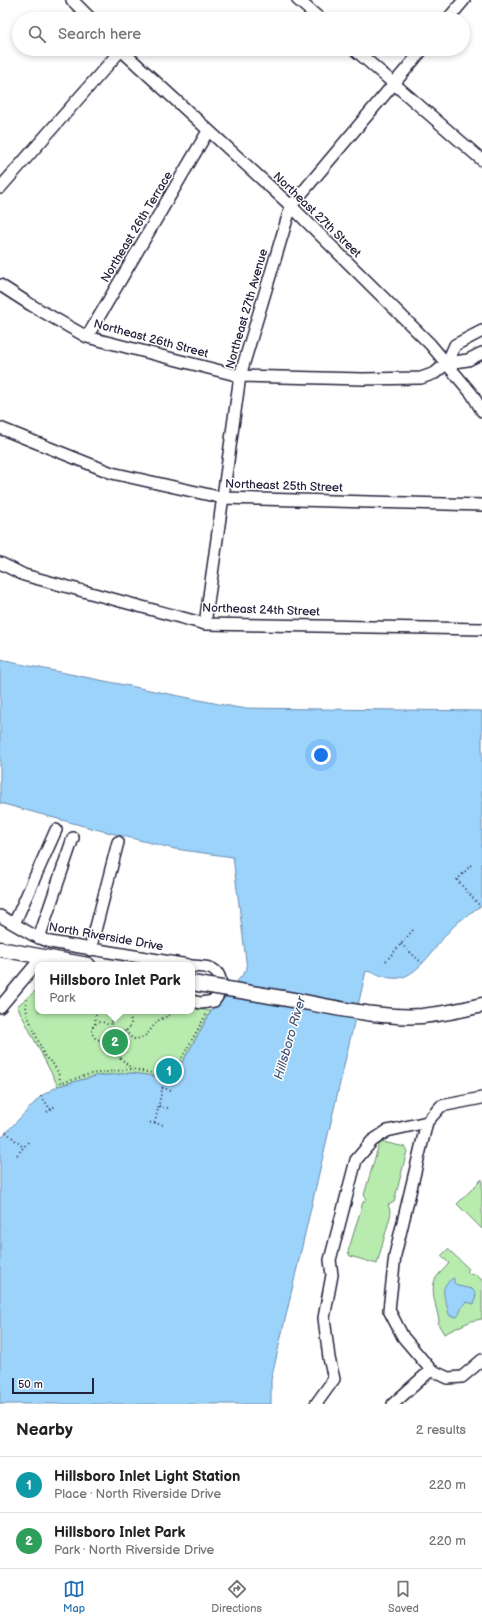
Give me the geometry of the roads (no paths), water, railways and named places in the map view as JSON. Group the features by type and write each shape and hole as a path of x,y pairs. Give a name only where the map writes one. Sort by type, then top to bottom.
{"main road":[{"path":"0,949 71,962"},
{"path":"195,984 382,1014 421,1016 458,1011 482,1005"}],"street":[{"path":"72,0 84,12"},
{"path":"298,0 312,12"},
{"path":"454,12 464,0"},
{"path":"0,188 116,56"},
{"name":"Northeast 27th Street","path":"127,56 291,206 430,344 472,394 482,411"},
{"path":"362,56 482,160"},
{"name":"Northeast 27th Avenue","path":"205,624 240,376 291,206 417,56"},
{"name":"Northeast 26th Terrace","path":"87,337 208,131"},
{"name":"Northeast 26th Street","path":"0,285 31,305 87,337 240,376 363,379 421,378 435,373 447,363"},
{"path":"447,363 455,345 482,331"},
{"path":"447,363 468,360 482,353"},
{"name":"Northeast 25th Street","path":"0,428 112,472 223,498 482,505"},
{"name":"Northeast 24th Street","path":"0,563 24,575 205,624 482,629"},
{"path":"14,924 56,830"},
{"path":"39,938 74,838"},
{"path":"90,950 118,842"},
{"name":"North Riverside Drive","path":"0,916 39,938 50,942 90,950 170,962"},
{"path":"38,962 42,957 50,962"},
{"path":"0,1007 35,965"},
{"path":"195,966 211,969 218,974 220,992 214,1001 201,1003 195,1002"},
{"path":"482,1098 441,1106 427,1122 395,1255 389,1310 403,1337 431,1370 448,1378 462,1377 482,1360"},
{"path":"316,1404 334,1379 329,1358 324,1318 332,1275 330,1260 356,1160 372,1141 387,1131 427,1122"},
{"path":"393,1404 431,1370"}],"water":[{"name":"Hillsboro River","path":"0,660 239,708 482,711 482,905 455,925 421,965 407,976 391,978 366,971 271,1380 271,1404 0,1404 0,1139 41,1096 58,1086 96,1076 133,1073 173,1079 214,1006 223,999 247,969 233,857 175,849 0,803"},
{"path":"454,1278 454,1283 458,1286 472,1289 476,1294 474,1304 466,1302 457,1317 450,1316 444,1294 446,1284"}],"place":[{"name":"Hillsboro Inlet Park","path":"115,1042"},
{"name":"Hillsboro Inlet Light Station","path":"169,1071"}]}
